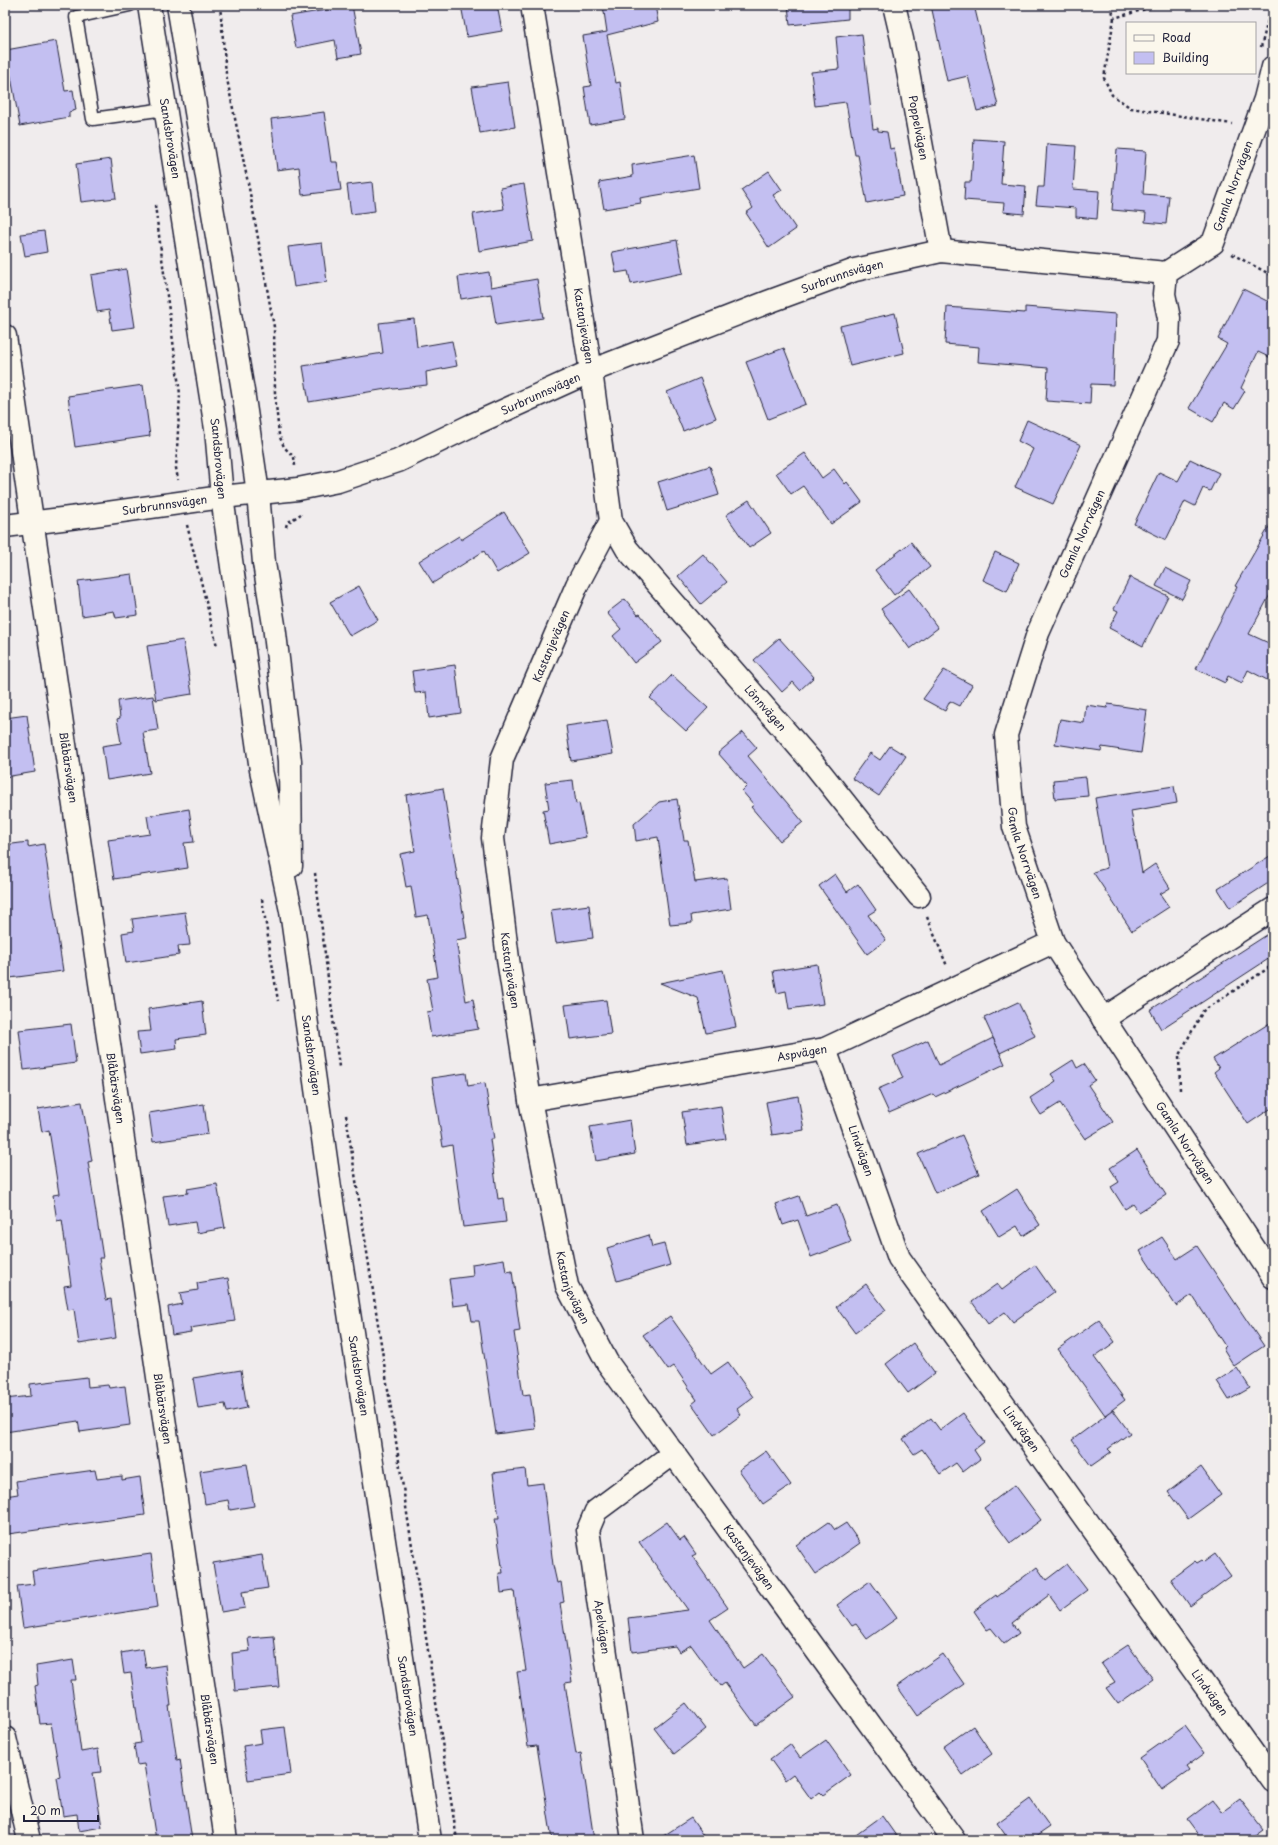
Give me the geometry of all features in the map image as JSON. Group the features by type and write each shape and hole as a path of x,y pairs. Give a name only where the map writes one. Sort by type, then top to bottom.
{"street":[{"name":"Sandsbrovägen","path":"148,5 216,429 222,497 261,770 292,911 334,1210 430,1840"},
{"name":"Sandsbrovägen","path":"178,5 243,391 258,493 264,563 274,625 290,761 292,911"},
{"name":"Kastanjevägen","path":"532,5 591,371 611,522 577,585 502,759 493,838 508,959 530,1100 567,1286 607,1362 954,1840"},
{"name":"Poppelvägen","path":"894,5 902,39 942,251"},
{"name":"Gamla Norrvägen","path":"1266,60 1269,100 1213,243 1166,273 1164,294 1169,318 1168,341 1038,633 1006,735 1014,827 1053,942 1271,1269"},
{"name":"Surbrunnsvägen","path":"5,526 181,502 298,489 338,481 398,461 472,425 591,371 854,270 942,251 1166,273"},
{"name":"Blåbärsvägen","path":"5,336 226,1840"},
{"name":"Lönnvägen","path":"611,522 627,549 813,763 919,896"},
{"path":"1103,1019 1273,910"},
{"name":"Aspvägen","path":"530,1100 825,1049 1053,942"},
{"name":"Lindvägen","path":"825,1049 899,1258 1273,1780"},
{"name":"Apelvägen","path":"633,1840 588,1530 596,1511 674,1453"},
{"path":"5,1738 29,1840"}],"lane":[{"path":"130,5 76,17 93,119 165,108"}],"path":[{"path":"220,5 226,74 250,188 274,327 275,394 279,435 284,447 294,457 302,513 287,523 285,529"},
{"path":"1111,5 1114,18 1104,78 1112,95 1131,108 1240,125"},
{"path":"1114,18 1160,5"},
{"path":"1266,60 1272,5"},
{"path":"153,197 180,394 176,468 181,502 218,648"},
{"path":"1213,243 1273,276"},
{"path":"314,870 339,1068"},
{"path":"261,892 279,1008"},
{"path":"919,896 955,987"},
{"path":"1180,1092 1179,1055 1203,1011 1273,965"},
{"path":"345,1107 457,1840"}],"building":[{"path":"331,5 352,5 361,54 338,58 335,40 296,48 290,16 332,9"},
{"path":"461,5 497,5 502,31 467,37"},
{"path":"603,5 655,5 658,22 607,35 616,83 620,82 625,119 590,125 584,87 591,86 583,36 607,32"},
{"path":"788,5 848,5 848,19 790,25"},
{"path":"931,5 974,5 998,106 977,111 968,76 947,81"},
{"path":"862,34 873,129 878,128 878,131 887,132 890,149 894,148 903,196 867,203 858,155 855,155 846,102 815,106 811,72 839,69 836,37"},
{"path":"56,41 65,91 73,90 76,110 69,112 69,117 20,126 6,50"},
{"path":"508,82 515,127 480,133 472,87"},
{"path":"324,112 331,162 337,162 341,190 302,195 299,167 277,170 271,119"},
{"path":"974,139 1004,141 1001,184 1026,186 1024,214 1003,212 1004,203 964,200 965,182 971,182"},
{"path":"1047,144 1076,146 1073,189 1099,191 1097,219 1076,217 1076,208 1036,205 1038,187 1044,187"},
{"path":"1117,149 1146,151 1143,194 1169,196 1166,224 1145,222 1146,213 1112,210"},
{"path":"694,155 699,188 640,198 641,203 604,209 599,182 633,176 632,165"},
{"path":"111,159 116,198 81,202 76,164"},
{"path":"769,171 782,190 773,195 796,229 769,248 746,213 753,208 741,190"},
{"path":"372,182 375,211 351,214 347,185"},
{"path":"524,184 533,241 479,251 473,214 504,209 500,188"},
{"path":"44,231 47,252 25,256 21,234"},
{"path":"677,240 683,273 631,284 628,271 616,273 612,252"},
{"path":"322,243 327,282 294,287 288,247"},
{"path":"126,269 135,327 112,330 109,310 97,312 91,275"},
{"path":"489,272 491,287 537,279 543,318 496,325 491,294 461,299 458,277"},
{"path":"1243,289 1273,304 1273,359 1258,352 1241,388 1245,391 1234,409 1224,403 1213,422 1189,408 1227,344 1218,339"},
{"path":"947,307 1025,313 1025,307 1116,314 1113,385 1091,384 1090,404 1046,401 1048,368 978,362 979,347 945,344"},
{"path":"895,313 904,353 850,366 840,326"},
{"path":"414,319 417,347 452,341 457,366 426,372 427,385 392,388 309,402 303,366 383,353 379,323"},
{"path":"784,348 806,404 768,419 746,362"},
{"path":"700,378 716,418 683,431 667,392"},
{"path":"143,385 150,436 75,447 68,396"},
{"path":"1027,420 1081,445 1053,504 1015,487 1033,449 1018,441"},
{"path":"805,453 822,478 834,469 845,484 847,482 862,502 831,524 803,486 791,494 776,473"},
{"path":"1190,459 1219,473 1210,491 1203,488 1195,506 1185,501 1166,540 1134,524 1159,472 1178,481"},
{"path":"710,466 719,495 667,511 658,482"},
{"path":"749,500 771,533 749,548 726,515"},
{"path":"504,512 530,553 497,573 484,551 433,583 419,561 459,536 461,540"},
{"path":"1273,520 1273,589 1249,634 1273,645 1273,683 1248,670 1242,683 1228,676 1225,683 1196,669 1237,587 1235,586"},
{"path":"911,542 930,567 894,595 875,570"},
{"path":"995,552 1019,563 1007,591 983,580"},
{"path":"703,554 727,582 701,604 678,576"},
{"path":"1165,568 1191,581 1182,599 1156,586"},
{"path":"132,574 138,615 116,618 114,611 82,616 78,581"},
{"path":"1130,577 1168,596 1143,646 1109,628 1118,611 1114,609"},
{"path":"359,586 378,620 350,636 330,602"},
{"path":"909,589 938,628 910,649 881,609"},
{"path":"625,599 638,615 640,614 662,642 634,663 613,636 621,629 607,613"},
{"path":"779,638 814,677 800,690 793,682 782,692 754,660"},
{"path":"183,640 192,694 156,700 147,646"},
{"path":"455,665 461,713 429,718 426,692 415,693 412,671"},
{"path":"944,670 972,685 960,706 950,701 945,711 923,699"},
{"path":"672,675 708,708 686,731 650,698"},
{"path":"153,696 158,730 143,732 150,773 107,780 102,746 121,743 117,719 120,718 118,701"},
{"path":"1108,704 1147,710 1141,753 1102,747 1101,751 1055,744 1060,719 1084,723 1086,705 1107,708"},
{"path":"27,715 35,772 5,777 5,718"},
{"path":"607,720 613,754 571,761 566,726"},
{"path":"743,732 757,748 748,756 803,822 780,841 751,807 754,805 742,791 747,786 718,753"},
{"path":"890,746 906,756 879,796 852,778 870,753 880,760"},
{"path":"1086,777 1088,796 1055,799 1053,780"},
{"path":"573,780 576,804 579,803 586,837 549,844 543,810 549,809 545,783"},
{"path":"1174,786 1177,803 1131,811 1142,873 1155,864 1170,888 1160,894 1169,907 1132,931 1093,872 1107,868 1095,798"},
{"path":"443,788 467,938 456,940 466,1001 473,999 478,1029 431,1037 427,1012 433,1011 427,979 438,977 428,915 416,917 411,886 406,887 400,854 415,851 406,795"},
{"path":"677,799 684,840 688,840 695,882 727,878 731,909 691,915 692,923 670,925 658,837 636,841 634,824 659,802"},
{"path":"189,809 194,842 184,843 188,868 114,879 108,840 150,834 147,816"},
{"path":"28,842 28,847 44,844 63,971 10,978 5,939 5,845"},
{"path":"1273,854 1273,880 1230,908 1218,889"},
{"path":"835,874 847,892 858,884 876,910 868,915 886,940 867,954 819,886"},
{"path":"589,905 593,938 556,943 551,910"},
{"path":"185,912 190,945 178,946 179,955 126,963 122,933 134,931 132,919"},
{"path":"1273,931 1273,956 1161,1029 1150,1010"},
{"path":"817,964 823,1004 789,1009 786,991 777,993 773,971"},
{"path":"723,970 736,1027 706,1033 698,998 660,983"},
{"path":"606,1000 611,1034 570,1039 565,1005"},
{"path":"202,1001 206,1035 176,1039 177,1049 140,1054 137,1032 151,1031 148,1009"},
{"path":"1018,1002 1035,1036 1000,1053 984,1018"},
{"path":"1273,1021 1273,1107 1248,1124 1214,1072 1219,1068 1213,1059"},
{"path":"71,1024 76,1063 24,1070 19,1030"},
{"path":"993,1038 1005,1064 935,1097 933,1094 889,1113 878,1089 903,1078 893,1056 928,1040 939,1065"},
{"path":"1073,1060 1077,1068 1084,1064 1095,1080 1088,1085 1113,1122 1085,1139 1060,1103 1041,1115 1030,1098 1056,1081 1051,1074"},
{"path":"466,1073 468,1086 485,1083 494,1139 490,1139 498,1199 503,1198 506,1222 463,1227 452,1145 443,1147 432,1078"},
{"path":"798,1096 804,1130 772,1135 766,1102"},
{"path":"82,1102 92,1161 88,1162 103,1258 99,1258 106,1300 111,1299 116,1338 79,1344 74,1309 68,1310 64,1286 71,1285 62,1220 57,1221 53,1195 59,1194 49,1130 42,1132 38,1109"},
{"path":"204,1104 208,1134 153,1142 149,1113"},
{"path":"721,1106 726,1139 687,1145 682,1112"},
{"path":"630,1120 635,1154 596,1161 590,1127"},
{"path":"962,1135 979,1174 935,1193 918,1154"},
{"path":"1137,1150 1166,1195 1139,1212 1133,1204 1125,1209 1111,1187 1119,1182 1110,1168"},
{"path":"217,1184 225,1228 197,1233 195,1222 168,1226 163,1196 188,1193 187,1189"},
{"path":"1017,1189 1040,1225 1023,1236 1017,1226 999,1237 983,1211"},
{"path":"799,1196 806,1216 837,1205 851,1242 811,1257 798,1220 783,1225 776,1204"},
{"path":"649,1235 652,1247 664,1244 670,1265 617,1281 607,1248"},
{"path":"1162,1237 1177,1259 1197,1246 1264,1346 1234,1366 1223,1348 1225,1346 1192,1295 1176,1306 1140,1251"},
{"path":"504,1259 506,1272 512,1271 520,1331 514,1332 523,1395 530,1394 535,1429 496,1434 479,1321 472,1321 469,1304 453,1306 449,1279 473,1276 472,1264"},
{"path":"1035,1265 1054,1292 1013,1322 1005,1312 988,1324 972,1302 997,1284 1002,1290"},
{"path":"228,1278 235,1321 190,1328 191,1332 172,1335 168,1307 182,1304 180,1293 198,1290 197,1283"},
{"path":"866,1284 886,1310 855,1333 836,1307"},
{"path":"670,1316 711,1374 728,1362 753,1397 737,1409 741,1415 714,1435 692,1404 697,1400 674,1366 668,1370 643,1335"},
{"path":"1099,1320 1115,1342 1094,1357 1125,1400 1105,1415 1058,1349"},
{"path":"913,1343 935,1373 908,1393 886,1364"},
{"path":"1237,1368 1250,1388 1229,1400 1217,1381"},
{"path":"241,1370 247,1408 227,1412 225,1404 198,1408 193,1378"},
{"path":"87,1377 88,1387 108,1385 109,1388 125,1386 130,1425 80,1432 78,1421 5,1432 5,1399 31,1396 30,1384"},
{"path":"1113,1410 1130,1433 1108,1449 1111,1452 1091,1466 1072,1440"},
{"path":"963,1413 984,1442 974,1450 980,1459 963,1472 956,1463 940,1474 922,1449 914,1454 903,1439 931,1418 940,1430"},
{"path":"766,1451 791,1485 763,1504 739,1470"},
{"path":"247,1464 254,1506 230,1510 228,1500 205,1504 200,1471"},
{"path":"1201,1467 1221,1495 1188,1519 1168,1492"},
{"path":"525,1469 527,1485 543,1483 553,1565 557,1583 561,1582 564,1602 560,1603 572,1682 565,1683 576,1754 581,1753 594,1840 552,1840 537,1746 528,1747 517,1672 526,1671 514,1591 501,1593 499,1573 503,1573 495,1518 499,1518 493,1473"},
{"path":"95,1470 97,1479 122,1476 122,1480 140,1477 145,1515 8,1534 5,1496 18,1494 16,1481"},
{"path":"1015,1485 1041,1520 1010,1543 984,1508"},
{"path":"667,1522 680,1540 684,1537 696,1554 692,1556 728,1608 710,1620 743,1668 763,1654 795,1697 756,1725 725,1683 721,1686 691,1645 679,1652 675,1646 632,1652 628,1618 688,1610 639,1542"},
{"path":"829,1522 835,1530 846,1523 860,1543 816,1574 796,1545"},
{"path":"151,1554 158,1607 23,1628 17,1586 34,1584 32,1571"},
{"path":"1215,1554 1231,1576 1190,1606 1171,1579 1195,1561 1197,1563 1202,1560 1204,1562"},
{"path":"262,1555 268,1588 242,1592 245,1608 221,1612 213,1563"},
{"path":"1067,1564 1087,1590 1060,1610 1049,1595 1012,1623 1019,1633 1004,1644 991,1628 987,1630 974,1611 996,1595 997,1597 1037,1567 1046,1580"},
{"path":"870,1581 897,1618 867,1639 856,1624 852,1626 837,1605"},
{"path":"274,1636 279,1687 235,1691 232,1653 250,1651 248,1638"},
{"path":"1128,1645 1153,1679 1118,1704 1106,1688 1115,1683 1101,1663"},
{"path":"143,1649 146,1668 166,1665 171,1706 169,1706 177,1760 180,1759 192,1840 156,1840 144,1764 137,1765 134,1744 141,1743 131,1673 124,1674 121,1653"},
{"path":"943,1654 964,1684 918,1716 897,1686"},
{"path":"73,1660 76,1680 71,1680 81,1752 98,1749 101,1772 93,1773 102,1827 79,1831 77,1814 63,1816 57,1777 60,1776 51,1723 40,1724 35,1686 38,1685 36,1666"},
{"path":"686,1703 706,1729 674,1754 654,1728"},
{"path":"973,1726 992,1754 963,1775 943,1747"},
{"path":"1185,1726 1205,1753 1186,1767 1189,1771 1162,1790 1140,1758"},
{"path":"285,1727 291,1774 248,1780 243,1746 262,1743 260,1730"},
{"path":"826,1740 851,1775 823,1795 820,1792 811,1799 793,1774 785,1780 770,1759 790,1744 800,1758"},
{"path":"1030,1799 1050,1827 1031,1840 1009,1840 997,1823"},
{"path":"1240,1799 1263,1829 1248,1840 1202,1840 1187,1820 1213,1800 1222,1812"},
{"path":"882,1816 899,1840 849,1840"},
{"path":"691,1818 706,1840 657,1840"}]}
